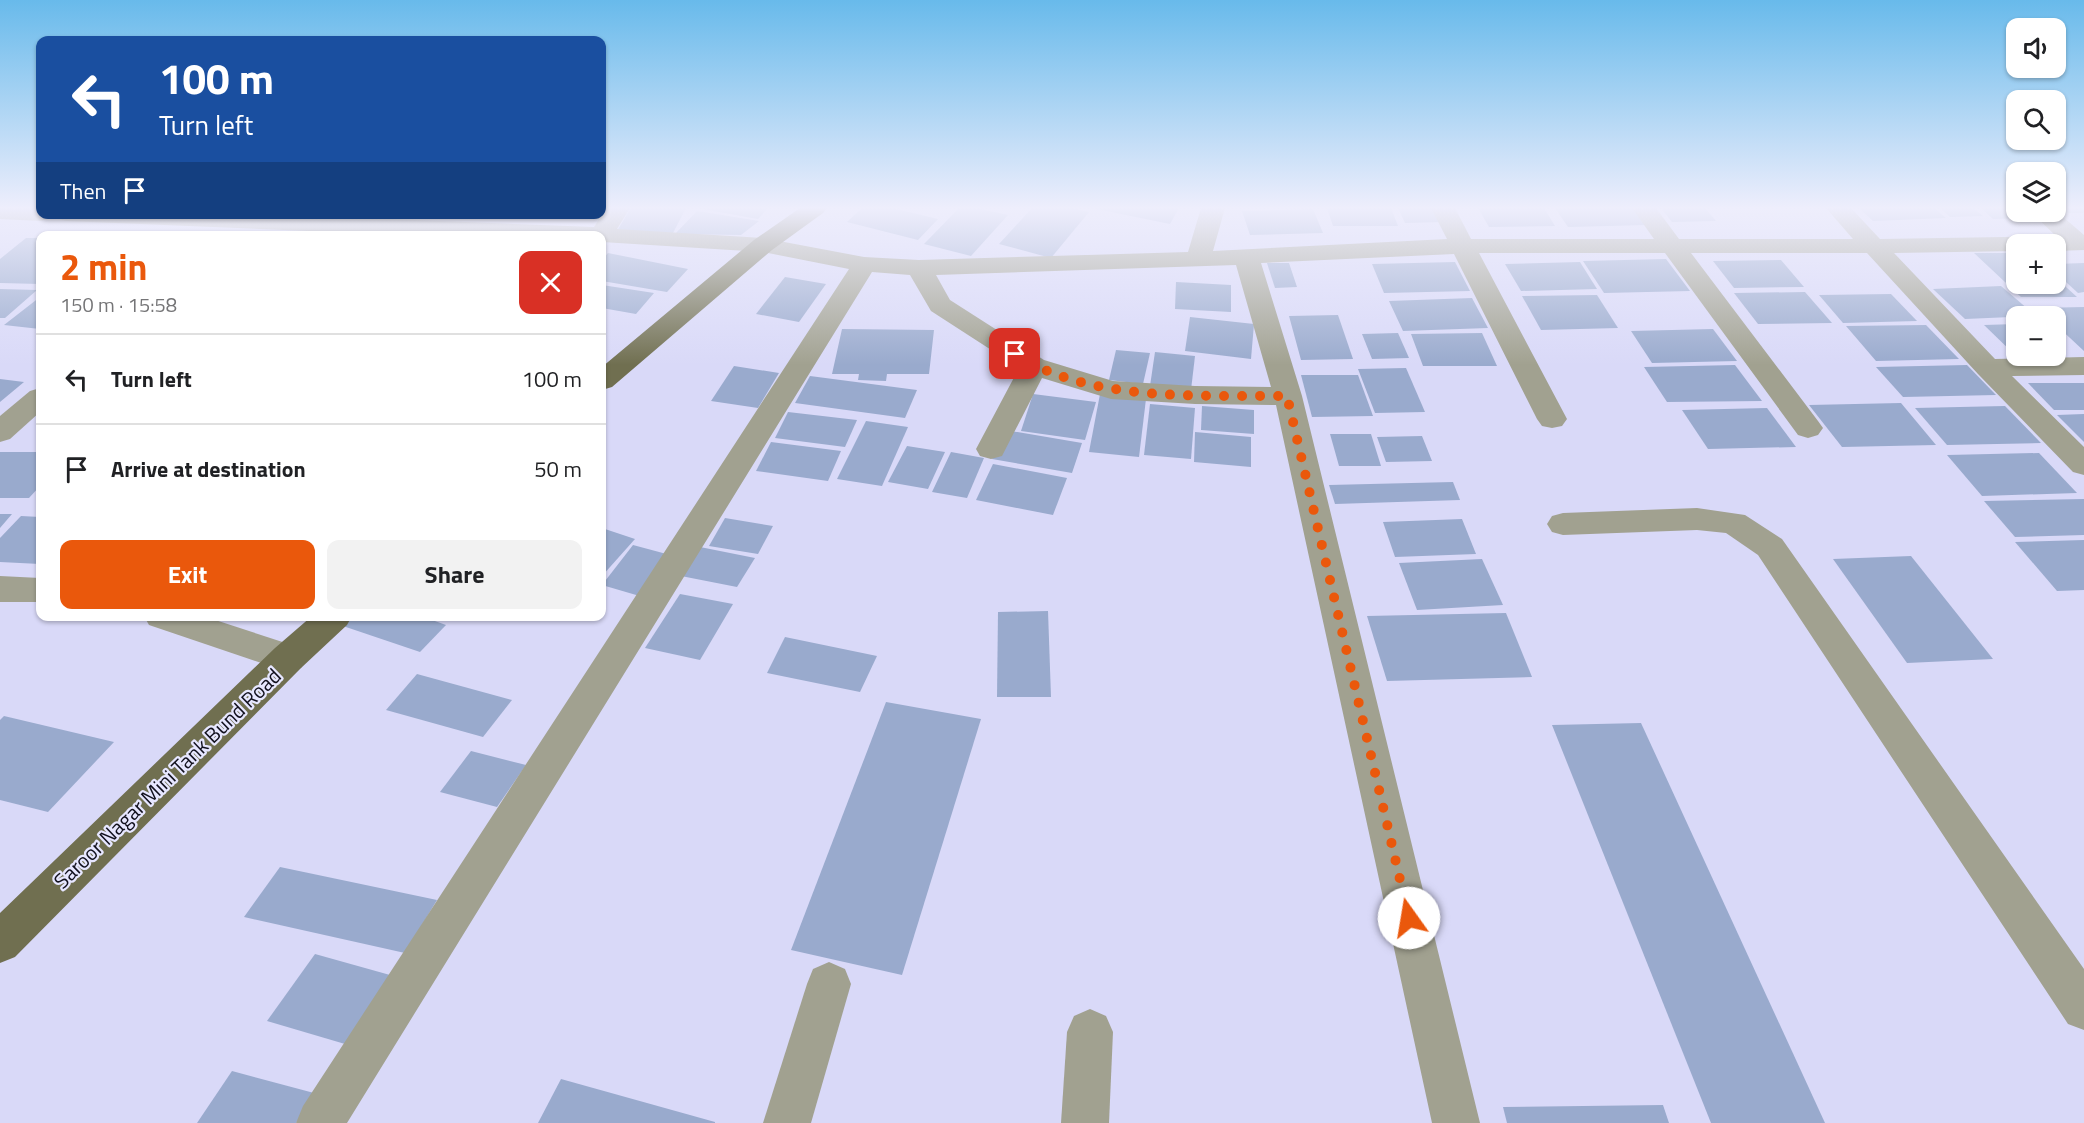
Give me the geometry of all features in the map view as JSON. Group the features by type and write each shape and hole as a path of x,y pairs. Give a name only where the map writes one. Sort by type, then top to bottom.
{"main road":[{"path":"606,378 745,260"},
{"name":"Saroor Nagar Mini Tank Bund Road","path":"0,942 288,658 329,621"}],"street":[{"path":"845,260 919,268 1154,260"},
{"path":"1248,260 1287,396 1456,1123"},
{"path":"1469,260 1552,419"},
{"path":"1683,260 1808,428"},
{"path":"1887,260 1988,368 2084,465"},
{"path":"320,1123 864,264"},
{"path":"919,268 940,305 1034,366 1111,390 1195,395 1287,396"},
{"path":"991,449 1034,366"},
{"path":"1988,368 2084,366"},
{"path":"0,432 36,400"},
{"path":"1563,524 1697,519 1734,523 1770,548 2084,1008"},
{"path":"0,589 36,591"},
{"path":"176,621 288,658"},
{"path":"787,1123 829,984"},
{"path":"1085,1123 1089,1032"}],"building":[{"path":"0,260 36,260 36,284 0,283"},
{"path":"606,260 645,260 688,269 667,292 606,282"},
{"path":"1667,260 1690,291 1604,293 1583,261"},
{"path":"1781,260 1804,287 1734,288 1713,261"},
{"path":"1982,260 2006,260 2006,283"},
{"path":"1455,262 1470,291 1384,293 1372,264"},
{"path":"1580,262 1597,289 1521,291 1505,264"},
{"path":"1267,263 1289,263 1297,287 1275,288"},
{"path":"2084,263 2084,292 2078,293 2066,282 2066,264"},
{"path":"785,277 826,284 799,322 756,314"},
{"path":"1176,282 1231,285 1231,312 1175,309"},
{"path":"606,286 654,293 636,314 606,309"},
{"path":"2001,286 2006,290 2006,294 2010,294 2024,306 2006,306 2006,317 1965,319 1933,289"},
{"path":"2066,287 2077,297 2021,297 2018,294 2066,294"},
{"path":"0,289 36,290 5,318 0,318"},
{"path":"1805,292 1832,323 1758,324 1734,293"},
{"path":"1891,294 1917,321 1843,323 1819,295"},
{"path":"1597,295 1618,328 1541,330 1522,296"},
{"path":"1472,298 1488,328 1403,331 1389,301"},
{"path":"36,300 36,329 4,325"},
{"path":"2066,307 2084,307 2084,351 2066,334"},
{"path":"1338,315 1353,359 1301,360 1289,316"},
{"path":"1190,317 1254,324 1251,359 1185,351"},
{"path":"2006,324 2006,346 1984,325"},
{"path":"1926,325 1959,359 1876,361 1846,326"},
{"path":"842,329 934,330 929,374 887,374 886,381 858,380 859,374 832,374"},
{"path":"1713,329 1737,361 1652,363 1631,331"},
{"path":"1398,333 1409,358 1372,359 1362,334"},
{"path":"1482,333 1497,366 1423,366 1411,334"},
{"path":"1116,350 1150,353 1143,384 1109,380"},
{"path":"1155,352 1195,356 1191,390 1150,386"},
{"path":"1735,365 1762,401 1667,402 1644,367"},
{"path":"1967,365 1996,395 1903,397 1876,367"},
{"path":"734,366 779,373 758,408 711,401"},
{"path":"1406,368 1425,412 1375,413 1358,369"},
{"path":"1301,375 1358,375 1373,416 1312,417"},
{"path":"810,376 917,390 905,418 795,403"},
{"path":"0,379 24,382 0,402"},
{"path":"2028,383 2084,383 2084,410 2054,410"},
{"path":"1033,394 1096,402 1085,440 1021,431"},
{"path":"1100,394 1146,399 1139,457 1089,452"},
{"path":"1901,403 1936,445 1842,447 1809,405"},
{"path":"1150,404 1195,408 1191,459 1144,455"},
{"path":"1202,406 1254,410 1254,434 1201,430"},
{"path":"2005,406 2041,443 1947,445 1915,408"},
{"path":"1767,408 1796,447 1708,449 1682,410"},
{"path":"788,412 857,420 845,447 775,438"},
{"path":"2084,414 2084,442 2057,415"},
{"path":"866,421 908,427 882,486 837,479"},
{"path":"1005,430 1082,443 1072,473 992,459"},
{"path":"1195,432 1251,437 1251,467 1194,462"},
{"path":"1330,434 1371,434 1381,466 1339,466"},
{"path":"1422,436 1432,461 1386,462 1377,437"},
{"path":"771,442 841,451 828,481 756,471"},
{"path":"907,446 945,452 928,489 888,482"},
{"path":"0,452 36,452 36,490 29,498 0,498"},
{"path":"951,452 984,458 967,498 932,492"},
{"path":"2039,453 2077,493 1982,496 1947,455"},
{"path":"993,464 1067,478 1053,515 976,500"},
{"path":"1453,482 1460,500 1335,504 1329,485"},
{"path":"2084,499 2084,535 2015,537 1984,501"},
{"path":"0,514 12,514 0,528"},
{"path":"21,516 36,517 36,564 0,562 0,538"},
{"path":"725,518 773,526 758,554 709,546"},
{"path":"1462,519 1476,554 1395,557 1383,522"},
{"path":"606,529 635,539 606,572"},
{"path":"2084,540 2084,590 2057,591 2015,542"},
{"path":"633,545 674,556 643,597 606,586 606,580"},
{"path":"700,547 755,558 737,587 681,576"},
{"path":"1911,556 1993,659 1907,663 1833,559"},
{"path":"1482,559 1503,605 1417,610 1399,563"},
{"path":"680,594 733,604 700,660 645,648"},
{"path":"1048,611 1051,697 997,697 998,612"},
{"path":"1506,613 1532,677 1387,681 1367,616"},
{"path":"344,621 435,621 446,625 420,652 340,625"},
{"path":"785,637 877,656 860,692 767,673"},
{"path":"417,674 512,700 483,737 386,710"},
{"path":"886,702 981,719 902,975 791,950"},
{"path":"4,716 114,742 48,812 0,800 0,720"},
{"path":"1641,723 1825,1123 1711,1123 1552,725"},
{"path":"471,751 526,765 497,807 440,792"},
{"path":"280,867 437,900 405,953 244,917"},
{"path":"315,954 390,975 345,1044 267,1021"},
{"path":"232,1071 314,1093 296,1123 197,1123"},
{"path":"561,1079 715,1122 715,1123 538,1123"},
{"path":"1663,1105 1669,1123 1507,1123 1503,1107"}],"route":[{"path":"1015,354 1034,366 1111,390 1195,395 1287,396 1409,918"}]}
